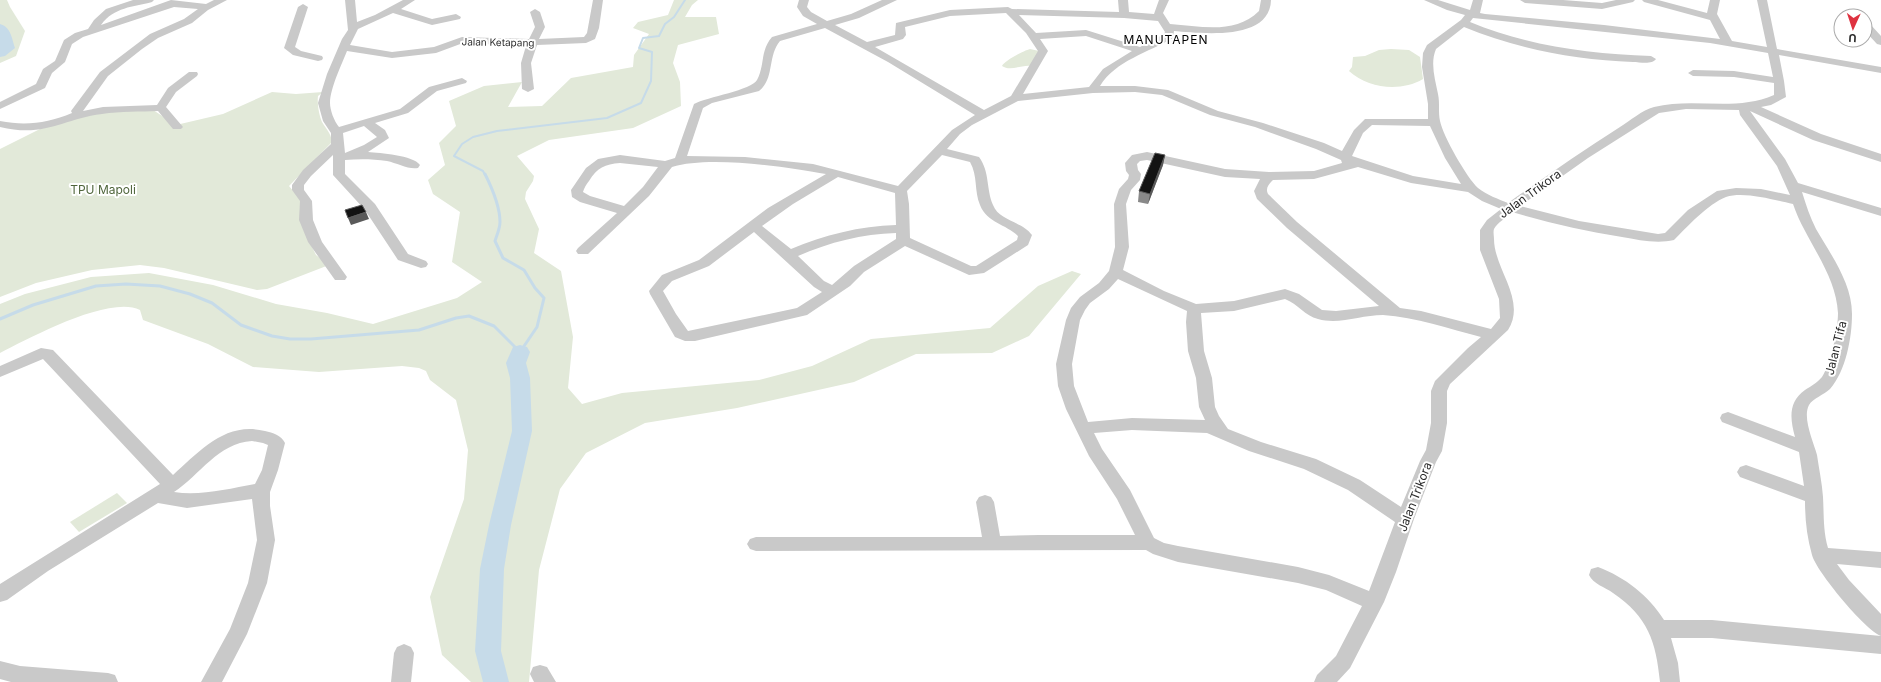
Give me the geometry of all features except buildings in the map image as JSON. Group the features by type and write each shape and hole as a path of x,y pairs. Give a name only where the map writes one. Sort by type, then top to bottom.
{"street":[{"path":"92,30 99,17 108,11 119,6 149,0"},
{"path":"78,115 79,109 104,74 146,41 188,21 205,8 222,0"},
{"path":"350,0 353,27 332,74 324,104 329,121 336,131 342,153 338,164 339,175 370,207 395,243 402,257 421,264"},
{"path":"353,27 393,10 410,0"},
{"name":"Jalan Ketapang","path":"344,48 392,55 436,50 462,40 532,43 589,39 594,31 594,15 598,0"},
{"path":"804,0 802,4 803,11 892,60 982,114"},
{"path":"680,160 696,110 700,104 758,87 764,75 768,54 774,40 784,35 855,16 879,4 892,0"},
{"path":"999,0 1034,36 1042,48 1043,53 1015,98"},
{"path":"1123,0 1124,15"},
{"path":"1093,90 1098,81 1107,72 1169,36 1170,32 1158,13 1164,0"},
{"path":"1167,27 1227,30 1237,29 1249,24 1264,12 1266,9 1266,0"},
{"path":"1429,0 1472,14 1666,34 1728,43 1772,52 1881,70"},
{"path":"1478,0 1472,14 1430,50 1429,70 1434,104 1434,123 1463,177 1471,189 1481,196 1509,208 1571,224 1649,237 1664,238 1672,235 1693,213 1722,194 1736,192 1761,193 1798,201"},
{"path":"1525,0 1602,6 1630,0"},
{"path":"1647,0 1713,18"},
{"path":"1714,0 1712,14 1713,18 1728,43"},
{"name":"Jalan Trikora","path":"1324,682 1343,662 1374,602 1387,572 1428,461 1434,451 1439,422 1439,391 1443,381 1473,352 1494,335 1503,326 1507,318 1504,292 1487,250 1486,240 1488,230 1492,223 1509,208 1584,155 1656,110 1685,106 1747,106 1772,101 1780,97 1780,81 1772,52 1762,0"},
{"path":"0,106 38,89 43,83 47,71 62,59 61,56 68,42 78,35 172,1 204,6 205,8"},
{"path":"303,7 289,48 297,53 318,58"},
{"path":"393,10 432,22 456,17"},
{"path":"865,46 899,37 901,35 900,25 924,18 950,13 1009,11 1124,15 1160,18"},
{"path":"528,89 526,63 532,43 540,27 535,12"},
{"path":"1463,23 1500,38 1550,49 1615,58 1651,59"},
{"path":"1034,36 1086,33 1141,51"},
{"path":"1873,33 1881,42"},
{"path":"1107,72 1122,84"},
{"path":"1693,73 1734,74 1780,81"},
{"path":"160,108 172,90 193,74"},
{"path":"336,131 404,111 433,89 462,81"},
{"path":"901,190 956,132 982,114 1015,98 1093,90 1122,84 1174,96 1214,113 1259,125 1306,141 1351,162 1411,178 1471,189"},
{"path":"1747,106 1817,138 1881,158"},
{"name":"Jalan Tifa","path":"1747,106 1744,110 1746,115 1783,165 1794,186 1805,219 1835,274 1843,297 1845,313 1840,340 1828,380 1806,399 1801,406 1800,425 1807,448 1814,497 1815,537 1821,555 1849,593 1881,628"},
{"path":"0,124 16,128 38,128 78,115 102,110 160,108 164,110 168,118 177,127"},
{"path":"1351,162 1355,137 1369,121 1434,123"},
{"path":"340,277 315,242 306,220 306,201 298,190 298,185 306,173 342,153 368,148 383,138 381,133 367,123"},
{"path":"790,255 815,244 843,235 872,230 903,234 964,269 974,271 979,270 1020,245 1025,235 1022,231 997,219 989,210 985,200 980,169 975,160 939,151"},
{"path":"342,153 398,158 414,165"},
{"path":"1148,543 1124,495 1095,452 1070,398 1066,386 1064,364 1073,320 1081,304 1116,272 1122,246 1120,204 1125,189 1134,180 1135,174 1131,166 1133,160 1147,156 1225,173 1269,176 1314,175 1351,162"},
{"path":"626,211 585,200 577,194 577,190 594,166 608,159 640,161 667,165 680,160 724,160 786,164 836,173 884,187 901,190"},
{"path":"583,251 646,191 667,165"},
{"path":"836,173 772,212 704,263 673,274 661,283 656,292 658,300 682,335 702,334 792,315 810,308 845,283 859,269 903,234"},
{"path":"1269,176 1262,184 1260,190 1262,196 1292,225 1396,312"},
{"path":"1794,186 1881,212"},
{"path":"901,190 903,204 903,234"},
{"path":"755,226 790,255 819,284 832,291"},
{"path":"1116,272 1159,294 1194,309 1234,306 1284,294 1290,294 1319,315 1328,316 1365,311 1396,312 1427,317 1494,335"},
{"path":"1194,309 1193,322 1196,351 1203,373 1207,407 1212,419 1222,432"},
{"path":"0,372 41,353 48,354 85,395 172,485"},
{"path":"1728,418 1807,448"},
{"path":"1084,428 1132,424 1194,425 1209,427 1255,448 1310,464 1354,485 1406,519"},
{"path":"0,594 172,485 214,448 226,441 237,437 260,436 270,438 277,443 270,468 261,490 260,502 265,531 265,547 257,580 246,614 231,650 211,682"},
{"path":"1746,472 1814,497"},
{"path":"154,496 187,501 224,497 261,490"},
{"path":"985,502 992,544"},
{"path":"756,544 992,544 1039,542 1148,543 1160,549 1178,554 1298,574 1374,602"},
{"path":"1821,555 1881,560"},
{"path":"1598,575 1616,584 1637,600 1650,614 1659,629 1669,660 1670,682"},
{"path":"1659,629 1719,630 1881,645"},
{"path":"402,682 404,653"},
{"path":"0,670 14,679 108,682"}],"green space":[{"path":"0,0 7,0 25,31 16,56 0,63"},
{"path":"674,0 698,0 692,5 685,17 716,17 719,34 678,45 673,63 680,82 681,106 633,128 549,140 517,156 534,176 533,181 526,192 525,199 539,229 534,253 561,271 573,337 568,388 582,404 622,393 759,380 812,366 871,339 990,328 1038,286 1072,271 1081,274 1029,336 992,353 916,354 854,382 737,408 645,423 586,453 560,489 539,570 529,682 471,682 442,655 430,597 464,499 468,450 456,400 430,380 426,371 419,368 402,366 319,372 253,367 208,344 143,320 140,310 126,307 109,308 70,320 0,353 0,304 25,294 91,277 149,273 213,285 276,304 327,313 373,324 457,298 482,282 452,262 460,212 433,194 428,180 445,165 439,143 456,126 449,101 484,86 522,82 508,107 542,106 571,78 633,67 634,55 649,34 633,28 638,22 668,15"},
{"path":"1030,49 1039,51 1032,66 1005,68 1002,66 1014,56"},
{"path":"1379,50 1409,50 1420,57 1423,79 1405,86 1385,87 1366,82 1349,71 1352,67 1353,57 1365,56"},
{"name":"TPU Mapoli","path":"272,92 296,94 323,92 318,96 318,109 322,122 332,142 289,186 300,199 311,245 316,255 329,265 267,289 257,290 164,268 140,265 92,270 36,283 0,297 0,149 40,129 80,114 150,108 176,125 223,114"},
{"path":"117,493 127,503 79,532 70,522"}],"waterway":[{"path":"485,175 483,171 454,156 462,144 473,137 497,131 607,118 641,103 651,81 652,52 639,48 643,38 659,36 665,24 674,17 685,0"},
{"path":"0,28 4,33 8,48 0,53"},
{"path":"0,319 33,305 96,286 126,284 160,286 190,294 212,303 241,325 272,336 290,339 311,339 419,330 456,318 469,316 494,326 520,352 537,327 544,298 535,288 524,270 503,258 495,241 500,224 499,210 493,191 485,174"},
{"path":"496,682 488,651 492,569 500,525 522,431 520,378 516,363 520,352"}],"district":[{"name":"MANUTAPEN","path":"1166,40"}]}
